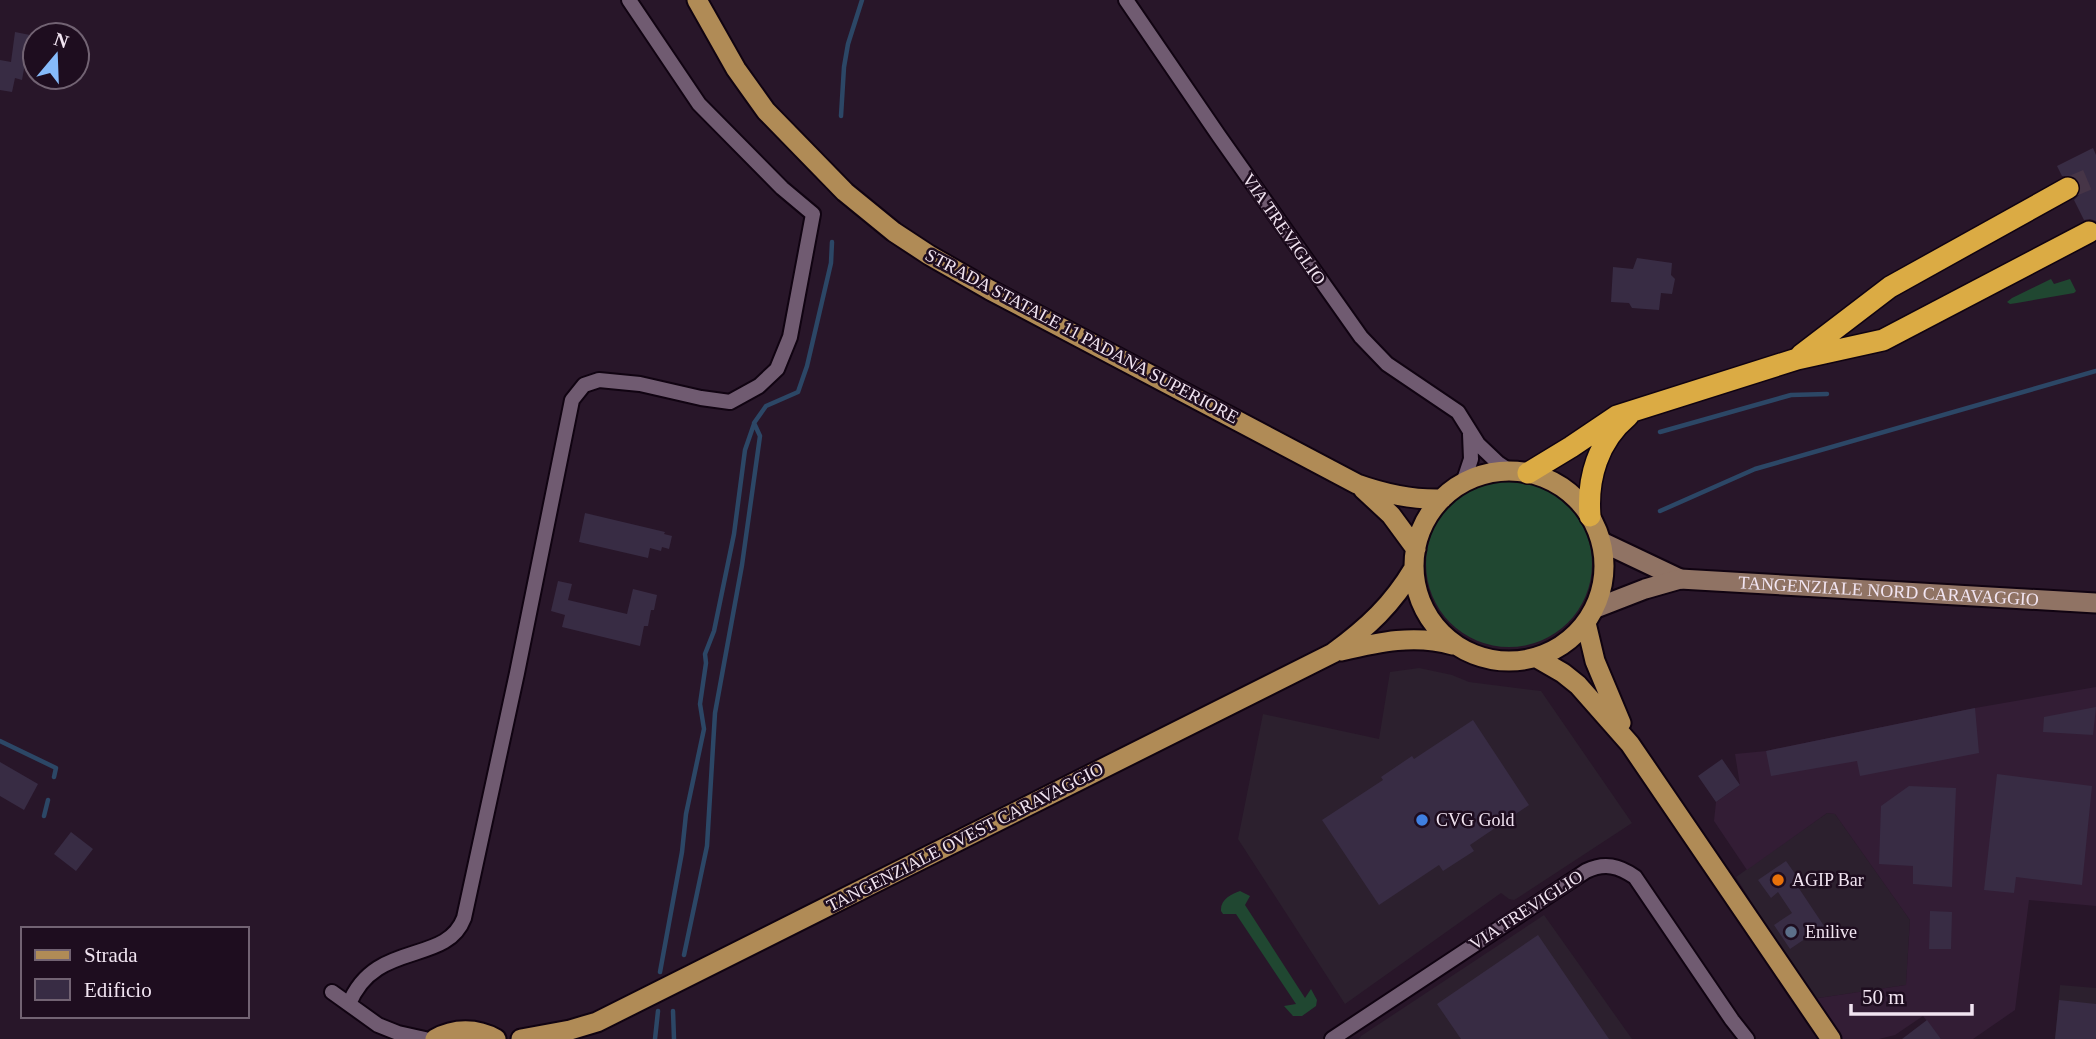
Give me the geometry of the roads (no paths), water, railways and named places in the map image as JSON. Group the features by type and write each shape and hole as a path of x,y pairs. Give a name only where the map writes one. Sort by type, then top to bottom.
{"highway":[{"path":"1797,359 1890,287 2068,188"},
{"path":"1519,472 1571,447 1616,415 1797,359 1883,340 2090,232"},
{"path":"1590,516 1590,488 1596,461 1612,432 1635,410"}],"main road":[{"name":"STRADA STATALE 11 PADANA SUPERIORE","path":"697,0 736,69 766,111 845,192 894,232 990,290 1357,484 1396,496 1420,500 1442,499"},
{"path":"1519,472 1541,476 1563,488 1583,505 1602,542 1604,582 1591,615 1568,642 1537,658 1521,661 1493,660 1457,646 1429,618 1418,594 1415,558 1422,527 1442,499 1463,483 1486,474 1519,472"},
{"name":"STRADA STATALE 11 PADANA SUPERIORE","path":"1357,484 1391,515 1415,558"},
{"name":"TANGENZIALE NORD CARAVAGGIO","path":"1602,542 1679,579"},
{"name":"TANGENZIALE OVEST CARAVAGGIO","path":"521,1039 597,1022 1333,653 1383,611 1400,591 1415,558"},
{"name":"TANGENZIALE NORD CARAVAGGIO","path":"1591,615 1644,589 1679,579 2096,603"},
{"path":"1591,615 1595,661 1630,744"},
{"name":"TANGENZIALE OVEST CARAVAGGIO","path":"1333,653 1402,639 1433,640 1457,646"},
{"path":"1537,658 1578,685 1630,744 1831,1039"},
{"name":"TANGENZIALE OVEST CARAVAGGIO","path":"576,1039 597,1022"},
{"path":"435,1039 461,1031 481,1033 496,1039"}],"street":[{"path":"349,1004 356,988 368,974 393,960 444,942 454,935 464,918 572,400 584,385 599,380 640,384 730,402 759,386 777,369 790,337 813,214 782,188 699,103 629,0"},
{"name":"VIA TREVIGLIO","path":"1126,0 1226,147 1362,337 1387,363 1450,405 1488,454 1519,472"},
{"path":"1463,483 1471,459 1470,432"},
{"name":"VIA TREVIGLIO","path":"1334,1038 1586,871 1607,865 1625,870 1635,877 1745,1038"},
{"path":"332,992 379,1025 398,1033 425,1039"},
{"path":"379,1025 388,1039"}],"waterway":[{"path":"841,116 848,44 862,0"},
{"path":"684,955 707,846 715,713 742,565 760,436 754,423 766,406 798,392 807,366 831,263 832,242"},
{"path":"1660,511 1755,469 2096,371"},
{"path":"1660,432 1791,395 1827,394"},
{"path":"660,972 682,852 686,814 704,729 700,704 705,654 714,631 734,534 745,450 754,424"},
{"path":"0,741 56,768 54,777"},
{"path":"44,816 48,800"},
{"path":"655,1039 658,1011"},
{"path":"673,1011 674,1039"}],"tunnel":[{"path":"2068,188 2096,176"}],"place":[{"name":"CVG Gold","path":"1422,820"},
{"name":"AGIP Bar","path":"1778,880"},
{"name":"Enilive","path":"1791,932"}]}
